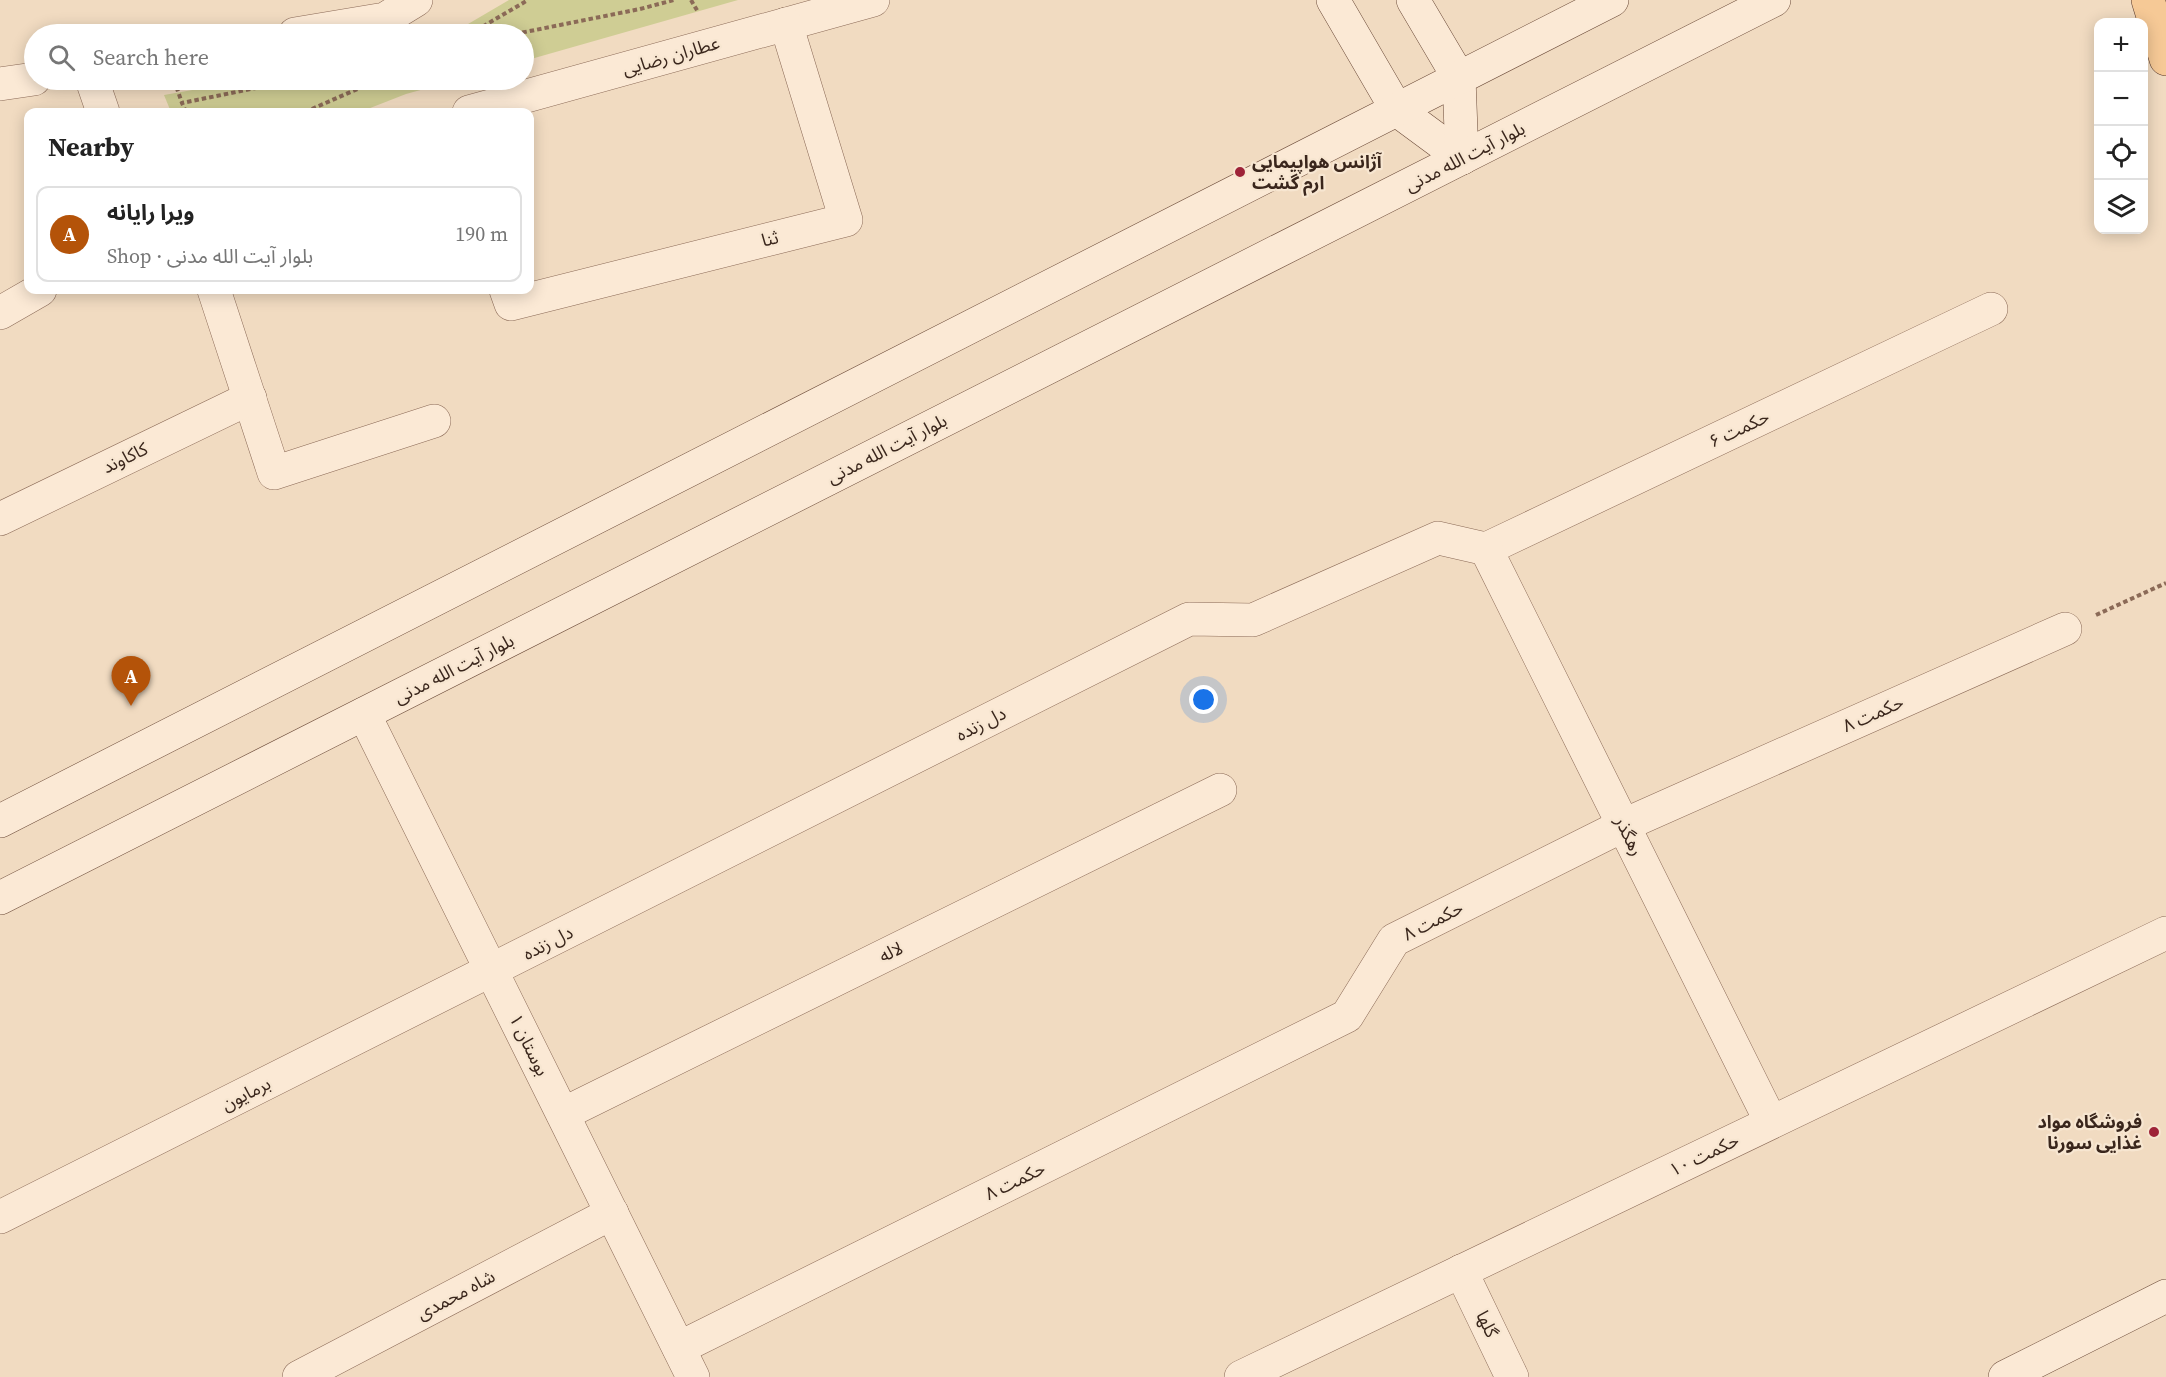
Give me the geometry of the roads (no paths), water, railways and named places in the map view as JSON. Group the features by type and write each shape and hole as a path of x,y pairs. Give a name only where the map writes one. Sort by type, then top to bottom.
{"main road":[{"path":"2148,0 2163,34"}],"street":[{"path":"355,24 385,19 416,0"},
{"name":"عطاران رضایی","path":"483,108 873,0"},
{"path":"1333,0 1397,110 1462,158"},
{"path":"1413,0 1458,78 1462,158"},
{"path":"0,821 1612,0"},
{"name":"بلوار آیت الله مدنی","path":"0,898 1774,0"},
{"name":"ثنا","path":"507,294 511,304 846,220 786,24"},
{"path":"0,84 24,80"},
{"path":"95,90 102,108"},
{"path":"0,314 33,294"},
{"path":"215,294 274,473 434,421"},
{"name":"حکمت ۶","path":"1486,549 1991,309"},
{"name":"کاکاوند","path":"0,519 250,398"},
{"name":"دل زنده","path":"492,971 1189,618 1253,620 1438,538 1486,549"},
{"name":"رهگذر","path":"1486,549 1772,1122"},
{"name":"حکمت ۸","path":"679,1348 1347,1016 1394,940 1624,825 2065,629"},
{"name":"بوستان ۱","path":"364,714 693,1377"},
{"name":"لاله","path":"563,1114 1220,790"},
{"name":"حکمت ۱۰","path":"1241,1377 2166,933"},
{"name":"برمایون","path":"0,1217 492,971"},
{"name":"شاه محمدی","path":"299,1377 612,1213"},
{"name":"گلها","path":"1461,1271 1512,1377"},
{"path":"2005,1377 2166,1296"}],"place":[{"name":"آژانس هواپیمایی ارم‌ گشت","path":"1240,172"},
{"name":"ویرا رایانه","path":"131,706"},
{"name":"فروشگاه مواد غذایی سورنا","path":"2154,1132"}]}
